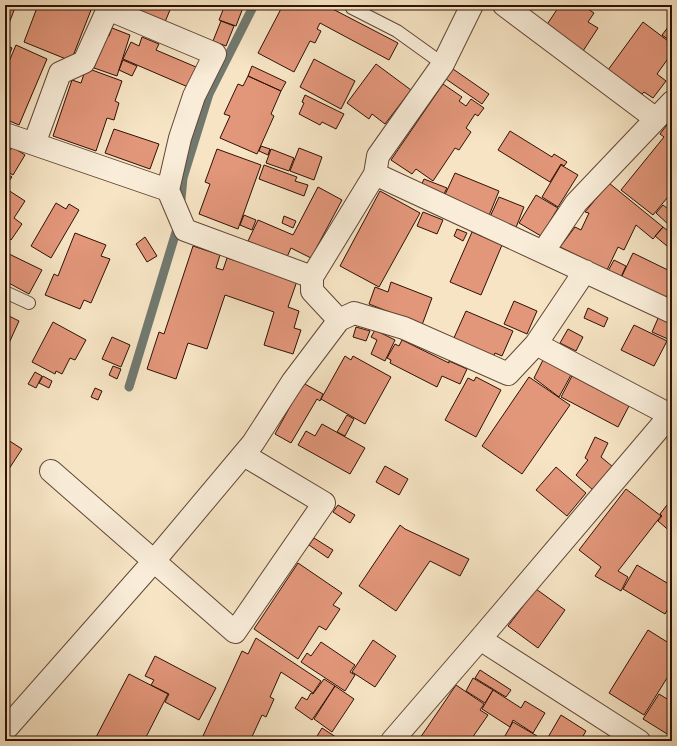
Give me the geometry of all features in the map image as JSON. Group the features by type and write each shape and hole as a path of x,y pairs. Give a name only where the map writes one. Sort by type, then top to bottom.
{"street":[{"path":"339,320 312,291 312,277 375,174 378,156 443,64 472,5"},
{"path":"504,5 656,119"},
{"path":"34,144 60,73 84,62 108,7 215,54 194,96 180,138 168,190 185,230 312,277"},
{"path":"543,252 576,203 672,102"},
{"path":"5,134 168,190"},
{"path":"375,174 672,312"},
{"path":"5,730 154,561 244,455 293,381 339,320 354,313 404,328 508,374 536,344 585,271"},
{"path":"392,741 671,414 536,344"},
{"path":"51,471 235,632 324,503 244,455"},
{"path":"480,639 639,741"},
{"path":"5,734 15,741"}],"lane":[{"path":"352,8 397,31 443,64"},
{"path":"5,292 29,303"}],"building":[{"path":"5,5 16,5 5,34"},
{"path":"38,5 93,5 71,61 24,42"},
{"path":"125,5 172,5 165,22"},
{"path":"225,5 244,5 236,26 219,20"},
{"path":"283,5 325,5 398,43 389,60 320,23 317,29 321,31 315,43 310,41 294,72 258,53"},
{"path":"560,5 591,5 588,9 594,13 588,22 598,28 583,51 546,26"},
{"path":"221,21 234,26 226,46 213,41"},
{"path":"643,22 672,44 672,53 657,74 666,81 653,98 644,92 642,94 608,70"},
{"path":"672,22 672,42 662,35"},
{"path":"112,28 130,35 117,76 94,68 106,35 109,36"},
{"path":"142,37 159,44 156,50 196,67 188,87 123,59 131,42 139,46"},
{"path":"5,44 12,48 5,65"},
{"path":"16,45 47,59 19,125 5,119 5,71"},
{"path":"314,59 355,81 341,109 300,87"},
{"path":"123,60 137,66 132,76 119,70"},
{"path":"376,64 411,90 385,124 372,114 369,119 347,103"},
{"path":"252,66 286,82 281,91 248,76"},
{"path":"453,69 489,94 482,104 446,79"},
{"path":"92,70 122,81 115,101 119,103 114,120 107,118 96,151 53,136 72,80 81,83 84,74"},
{"path":"248,76 281,91 271,114 274,116 257,154 220,138 230,116 224,114 238,84 243,86"},
{"path":"443,84 462,97 459,101 466,106 471,99 484,108 478,116 475,114 466,128 471,132 459,150 455,148 433,181 416,169 412,174 391,160"},
{"path":"305,95 344,114 336,129 322,122 320,125 299,114 304,103 302,102"},
{"path":"669,122 672,124 672,192 653,215 621,190 664,137 660,134"},
{"path":"114,129 159,144 150,169 105,153"},
{"path":"510,131 552,157 554,154 567,162 564,166 561,164 550,182 498,150"},
{"path":"261,146 270,149 268,155 259,151"},
{"path":"14,148 25,155 13,175 5,170 5,151"},
{"path":"299,148 322,157 314,180 290,171"},
{"path":"217,149 261,165 238,229 199,214 210,184 205,182"},
{"path":"271,149 294,158 289,171 266,163"},
{"path":"264,165 297,177 295,181 308,185 304,196 259,179"},
{"path":"561,165 578,175 558,207 542,197"},
{"path":"5,173 12,177 5,186"},
{"path":"455,173 499,191 488,218 443,199"},
{"path":"424,179 447,188 442,198 420,188"},
{"path":"609,183 663,227 653,239 636,225 624,250 618,247 607,270 560,247 575,227 581,230 589,213 585,212"},
{"path":"318,187 342,200 311,258 291,248 287,257 248,241 258,220 293,235"},
{"path":"5,188 25,201 14,218 22,224 11,240 5,236"},
{"path":"380,191 420,213 379,287 340,266"},
{"path":"536,195 558,208 541,236 519,223"},
{"path":"499,197 524,207 515,230 489,219"},
{"path":"56,203 66,209 69,204 79,210 51,258 31,246"},
{"path":"663,205 672,212 672,221 669,225 656,213"},
{"path":"423,212 443,220 437,234 417,226"},
{"path":"244,215 256,220 252,230 240,225"},
{"path":"284,216 296,221 293,228 282,223"},
{"path":"663,227 672,234 672,240 667,246 655,236"},
{"path":"457,229 467,233 463,241 454,236"},
{"path":"472,232 502,245 481,295 450,282"},
{"path":"75,233 106,245 101,256 110,259 91,303 84,300 80,309 45,295 54,274 58,276"},
{"path":"145,237 157,256 147,262 136,244"},
{"path":"193,246 220,255 216,268 223,270 227,258 297,281 288,307 299,311 294,328 301,330 293,354 264,345 274,312 225,295 207,349 188,343 176,379 147,369 159,332 164,334"},
{"path":"5,252 42,270 29,294 5,281"},
{"path":"633,253 672,272 672,286 665,300 621,278"},
{"path":"614,260 626,266 621,277 608,271"},
{"path":"391,282 432,298 422,325 369,304 375,287 388,292"},
{"path":"514,301 537,311 527,334 504,324"},
{"path":"588,308 608,318 604,327 584,318"},
{"path":"466,311 513,331 502,356 495,353 493,358 453,340"},
{"path":"5,314 19,321 5,352"},
{"path":"659,316 672,323 672,346 668,344 670,340 652,332"},
{"path":"53,322 86,340 75,360 70,358 62,374 56,371 55,374 32,362"},
{"path":"634,325 667,341 654,366 621,350"},
{"path":"356,327 370,331 366,341 353,337"},
{"path":"568,329 583,337 576,351 560,343"},
{"path":"375,330 395,340 385,361 371,354 377,340 371,337"},
{"path":"112,337 130,345 121,367 102,359"},
{"path":"402,340 449,363 449,361 467,369 460,384 442,376 437,387 390,363 391,360 387,358 395,344 399,346"},
{"path":"345,356 351,360 353,356 391,377 365,424 321,399"},
{"path":"543,360 571,375 559,397 534,378"},
{"path":"113,366 121,369 117,379 109,375"},
{"path":"35,372 42,376 36,388 28,384"},
{"path":"43,376 52,381 49,388 39,383"},
{"path":"572,376 629,406 618,427 561,397"},
{"path":"476,377 501,390 476,437 445,420 468,378 474,381"},
{"path":"529,377 570,405 522,474 482,446"},
{"path":"303,383 323,394 320,401 317,399 291,443 275,434"},
{"path":"95,388 102,391 98,400 91,397"},
{"path":"347,415 354,419 345,436 337,432"},
{"path":"322,424 365,448 350,474 298,445 306,431 315,436"},
{"path":"595,437 608,443 601,457 613,467 593,490 576,475 588,460 585,458"},
{"path":"5,438 22,449 5,475"},
{"path":"385,466 408,479 399,495 376,482"},
{"path":"556,467 586,493 567,516 536,490"},
{"path":"626,489 661,516 618,571 628,577 621,591 595,576 601,567 579,550"},
{"path":"338,505 355,515 350,523 333,512"},
{"path":"667,505 672,510 672,533 658,521 662,516 660,514"},
{"path":"400,525 405,529 469,559 460,576 430,561 396,611 359,586"},
{"path":"314,538 333,550 328,558 309,545"},
{"path":"298,563 342,593 333,605 340,609 326,630 319,626 298,659 254,629"},
{"path":"637,565 672,586 672,602 665,614 623,589"},
{"path":"536,589 565,610 538,648 508,626"},
{"path":"648,630 672,645 672,677 670,680 667,678 644,715 609,693"},
{"path":"256,638 321,681 313,693 281,672 270,697 274,699 266,717 262,715 250,741 216,741 203,736 242,651 248,654"},
{"path":"373,640 396,656 375,687 352,672"},
{"path":"321,642 355,665 350,672 355,675 345,691 301,662 307,653 311,656"},
{"path":"155,656 216,688 199,720 165,702 169,694 151,685 154,680 145,676"},
{"path":"480,670 511,690 506,697 475,678"},
{"path":"129,674 168,694 144,741 94,741"},
{"path":"473,678 493,690 485,703 466,691"},
{"path":"324,679 335,686 312,720 295,708 302,697 307,700 311,693 313,694"},
{"path":"456,685 484,704 480,710 488,715 470,741 418,741"},
{"path":"335,686 354,699 332,732 314,719"},
{"path":"493,690 521,708 525,701 545,713 533,733 513,720 510,727 482,709"},
{"path":"659,694 672,702 672,737 643,719"},
{"path":"561,715 586,731 580,741 551,741 547,739"},
{"path":"513,722 537,736 534,741 502,741"},
{"path":"322,728 342,741 314,741"}],"waterway":[{"path":"181,199 183,178 209,94 254,5"},
{"path":"129,387 176,232"}]}
